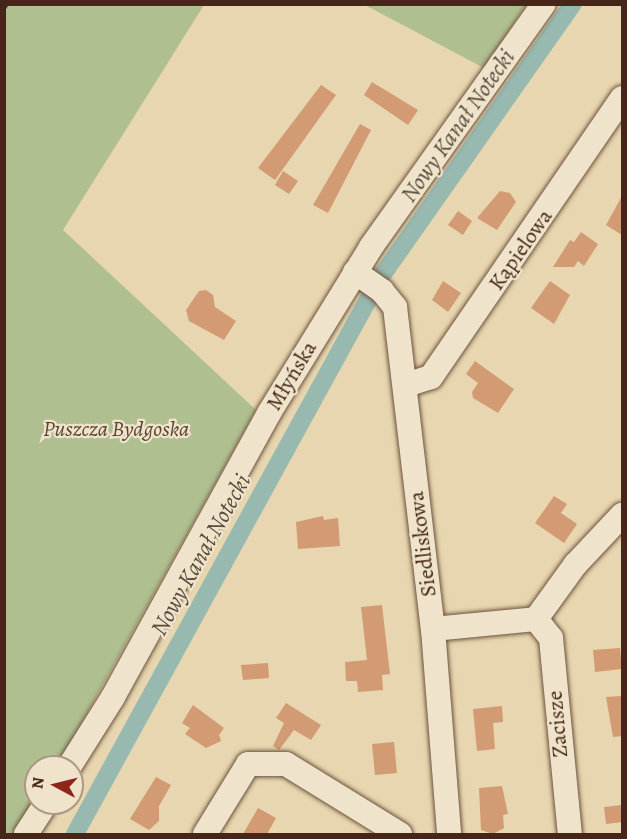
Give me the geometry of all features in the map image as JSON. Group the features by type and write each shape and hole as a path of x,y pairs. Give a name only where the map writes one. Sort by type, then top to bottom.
{"street":[{"name":"Młyńska","path":"77,755 113,697 269,413 355,272 544,4"},
{"name":"Kąpielowa","path":"406,385 432,377 622,98"},
{"name":"Siedliskowa","path":"355,272 382,291 394,307 406,385 433,629 449,834"},
{"path":"433,629 536,619 575,565 622,515"},
{"name":"Zacisze","path":"536,619 551,638 570,834"},
{"path":"205,834 248,764 286,764 400,834"},
{"path":"26,834 38,815"}],"path":[{"path":"4,9 7,4"}],"green space":[{"name":"Puszcza Bydgoska","path":"5,5 204,5 63,230 256,410 64,755 24,755 24,815 29,815 19,834 5,834"},
{"path":"365,5 526,5 484,68"}],"building":[{"path":"372,82 418,110 408,125 364,95"},
{"path":"321,85 336,95 275,180 258,168"},
{"path":"360,124 371,130 328,213 313,205"},
{"path":"283,171 298,181 289,194 275,185"},
{"path":"500,191 510,193 516,202 497,230 477,218"},
{"path":"622,196 622,235 606,225"},
{"path":"458,211 472,221 463,235 448,225"},
{"path":"581,232 598,244 584,266 578,261 574,267 553,267 570,240 574,242"},
{"path":"443,281 461,293 448,312 432,300"},
{"path":"550,281 570,295 554,324 531,308"},
{"path":"206,290 213,295 215,307 236,321 224,340 189,321 186,310 199,291"},
{"path":"475,361 514,389 498,413 473,398 472,392 478,383 466,374"},
{"path":"554,496 567,504 561,513 577,524 564,543 535,523"},
{"path":"323,516 324,520 338,518 340,546 298,549 296,522"},
{"path":"382,605 390,674 382,675 383,690 358,692 357,681 346,681 345,662 367,660 361,607"},
{"path":"620,648 622,669 595,672 593,650"},
{"path":"268,663 269,678 243,680 241,665"},
{"path":"622,696 622,736 613,737 606,697"},
{"path":"286,703 321,725 311,740 294,730 279,750 273,746 284,723 276,718"},
{"path":"193,705 224,728 219,735 221,741 206,748 185,734 190,728 182,723"},
{"path":"502,706 503,722 493,723 495,749 477,751 473,709"},
{"path":"394,742 397,773 375,775 372,744"},
{"path":"156,777 171,785 159,806 159,821 149,830 130,819"},
{"path":"502,786 508,814 503,815 504,828 493,834 481,830 479,788"},
{"path":"622,805 622,822 606,824 604,807"},
{"path":"258,808 276,818 267,834 243,834"}],"waterway":[{"name":"Nowy Kanał Notecki","path":"383,274 573,4"},
{"name":"Nowy Kanał Notecki","path":"75,834 369,298"}]}
